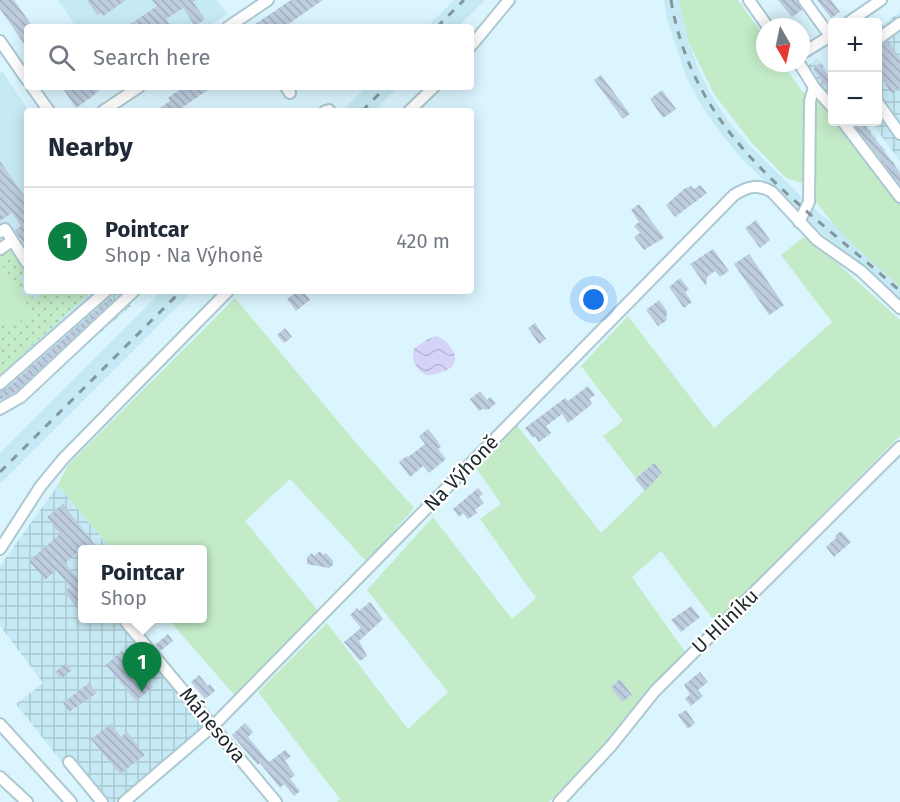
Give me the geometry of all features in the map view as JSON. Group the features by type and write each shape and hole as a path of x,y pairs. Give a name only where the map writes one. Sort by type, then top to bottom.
{"street":[{"path":"240,24 268,0"},
{"path":"474,42 509,0"},
{"path":"749,0 762,18"},
{"path":"804,0 828,31"},
{"path":"855,18 881,0"},
{"path":"882,36 900,23"},
{"path":"810,48 828,37"},
{"path":"0,41 24,76"},
{"path":"805,72 828,103"},
{"path":"814,87 810,101 808,202 799,222 817,240 861,271 900,308"},
{"path":"34,90 47,108"},
{"path":"108,108 134,90"},
{"path":"412,108 431,90"},
{"path":"882,109 900,134"},
{"path":"846,126 900,197"},
{"name":"Na Výhoně","path":"124,802 214,725 734,195 745,188 765,187 799,222"},
{"path":"0,232 4,229 24,259"},
{"path":"0,249 12,241"},
{"path":"0,384 103,294"},
{"path":"0,410 21,397 131,294"},
{"path":"0,549 40,487 63,459 225,294"},
{"name":"U Hliníku","path":"559,802 611,746 661,684 900,447"},
{"name":"Mánesova","path":"127,623 276,802"},
{"path":"0,724 71,802"},
{"path":"69,762 102,802"},
{"path":"0,777 27,802"}],"shaded area":[{"path":"58,0 217,0 227,14 212,24 74,24"},
{"path":"454,0 485,0 461,24 430,24"},
{"path":"664,0 679,0 690,46 699,70 713,98 730,123 810,205 900,282 900,301 856,261 800,216 741,158 719,131 701,105 686,76 667,20"},
{"path":"900,12 900,161 874,126 882,126 882,25"},
{"path":"818,58 828,72 828,103 805,72 810,72 810,64"},
{"path":"2,71 27,108 24,108 24,294 96,294 0,376 0,73"},
{"path":"363,90 395,90 377,108 345,108"},
{"path":"845,126 867,126 900,171 900,199"},
{"path":"99,294 121,294 131,306 21,402 0,411 0,379"},
{"path":"159,294 190,294 0,484 0,453"},
{"path":"58,485 108,545 78,545 78,623 130,623 128,625 211,721 115,802 93,802 16,704 43,683 0,626 0,566"}],"green space":[{"path":"679,0 738,0 756,25 756,72 788,72 802,91 821,103 828,113 828,126 838,126 900,205 900,287 836,227 806,184 786,178 751,142 714,94 689,43"},
{"path":"806,235 900,320 900,436 715,622 661,551 632,577 686,653 606,743 549,802 337,802 340,799 258,692 327,623 408,729 448,692 367,590 433,517 512,619 536,598 480,519 501,504 474,465 516,424 601,533 662,473 654,463 636,478 603,436 623,421 581,366 628,316 714,428 832,322 781,255"},
{"path":"13,248 24,263 24,274 19,277 24,284 21,290 26,297 30,294 34,299 42,294 89,294 0,375 0,257"},
{"path":"1,264 33,313 7,330 0,319"},
{"path":"235,298 351,437 414,508 367,562 290,479 245,521 319,612 236,697 171,623 207,623 207,545 108,545 58,485 68,465"}],"water":[{"path":"437,336 448,344 455,354 455,360 445,371 426,375 415,363 414,348"}],"building":[{"path":"0,0 14,0 31,24 24,24 24,44 0,9"},
{"path":"87,0 126,0 103,16 101,13 97,15"},
{"path":"152,0 196,0 193,2 205,19 194,24 183,8 166,19 169,24 130,24 157,6"},
{"path":"291,0 323,0 288,24 255,24"},
{"path":"778,0 797,0 802,10 792,17"},
{"path":"817,0 831,0 840,12 831,18"},
{"path":"888,41 900,58 900,88 892,94 882,79 882,45"},
{"path":"820,64 828,75 828,90 813,69"},
{"path":"601,75 630,114 623,119 594,80"},
{"path":"64,90 99,90 93,96 76,108"},
{"path":"179,90 208,90 181,108 160,108 170,101 168,98"},
{"path":"662,90 676,109 663,118 650,99"},
{"path":"855,126 865,126 900,173 900,185"},
{"path":"0,161 24,196 24,244 15,230 21,226 12,213 0,221"},
{"path":"700,185 707,193 675,217 666,205 684,189 691,186 694,189"},
{"path":"639,204 664,238 644,250 634,237 640,233 634,226 639,222 631,210"},
{"path":"756,220 770,240 760,248 745,228"},
{"path":"713,249 729,271 720,277 715,271 707,277 706,286 690,264"},
{"path":"749,254 784,305 769,315 734,264"},
{"path":"680,278 689,289 685,292 692,302 684,308 669,287"},
{"path":"294,294 305,294 310,300 296,311 287,299"},
{"path":"110,298 113,301 17,391 0,400 0,391 5,390"},
{"path":"659,300 667,311 666,321 658,326 646,310"},
{"path":"535,323 546,339 539,344 528,328"},
{"path":"285,328 292,337 284,343 277,335"},
{"path":"588,386 595,395 589,399 592,404 568,423 562,414 546,426 551,433 539,442 525,428 565,398 568,401"},
{"path":"480,391 487,400 490,397 496,403 488,410 479,411 470,399"},
{"path":"428,429 437,440 441,447 438,449 446,459 429,473 423,466 410,477 399,462 425,444 419,436"},
{"path":"654,463 662,473 645,491 635,479"},
{"path":"478,488 483,494 479,497 484,503 475,510 477,513 468,519 463,513 459,517 453,509"},
{"path":"63,504 95,545 78,545 78,552 65,563 78,579 78,609 64,592 70,587 56,570 45,580 29,561 60,534 47,517"},
{"path":"841,531 851,542 834,557 826,547"},
{"path":"320,551 323,555 326,553 333,561 333,565 329,568 307,564 307,557 312,553 314,556"},
{"path":"370,602 383,619 359,641 367,656 360,661 344,642 361,628 350,615 357,608 359,611"},
{"path":"691,606 700,617 681,632 671,620"},
{"path":"168,634 173,641 160,651 155,645"},
{"path":"122,651 153,687 136,701 106,665"},
{"path":"66,663 72,670 61,679 55,672"},
{"path":"700,672 708,682 698,690 703,696 691,706 685,699 690,694 684,685"},
{"path":"199,675 215,691 205,699 191,682"},
{"path":"620,679 632,695 622,702 611,687"},
{"path":"89,683 97,693 69,712 63,703"},
{"path":"686,710 695,723 688,729 678,715"},
{"path":"245,723 253,732 248,737 269,762 285,750 291,756 285,761 295,775 290,779 300,791 294,796 284,784 280,788 260,763 258,765 232,735"},
{"path":"111,724 121,737 127,732 145,755 120,774 91,739"}],"railway":[{"path":"440,24 464,0"},
{"path":"671,0 683,49 703,92 728,130 758,165 791,197 900,291"},
{"path":"365,108 383,90"},
{"path":"0,472 178,294"}],"place":[{"name":"Pointcar","path":"142,692"}]}
